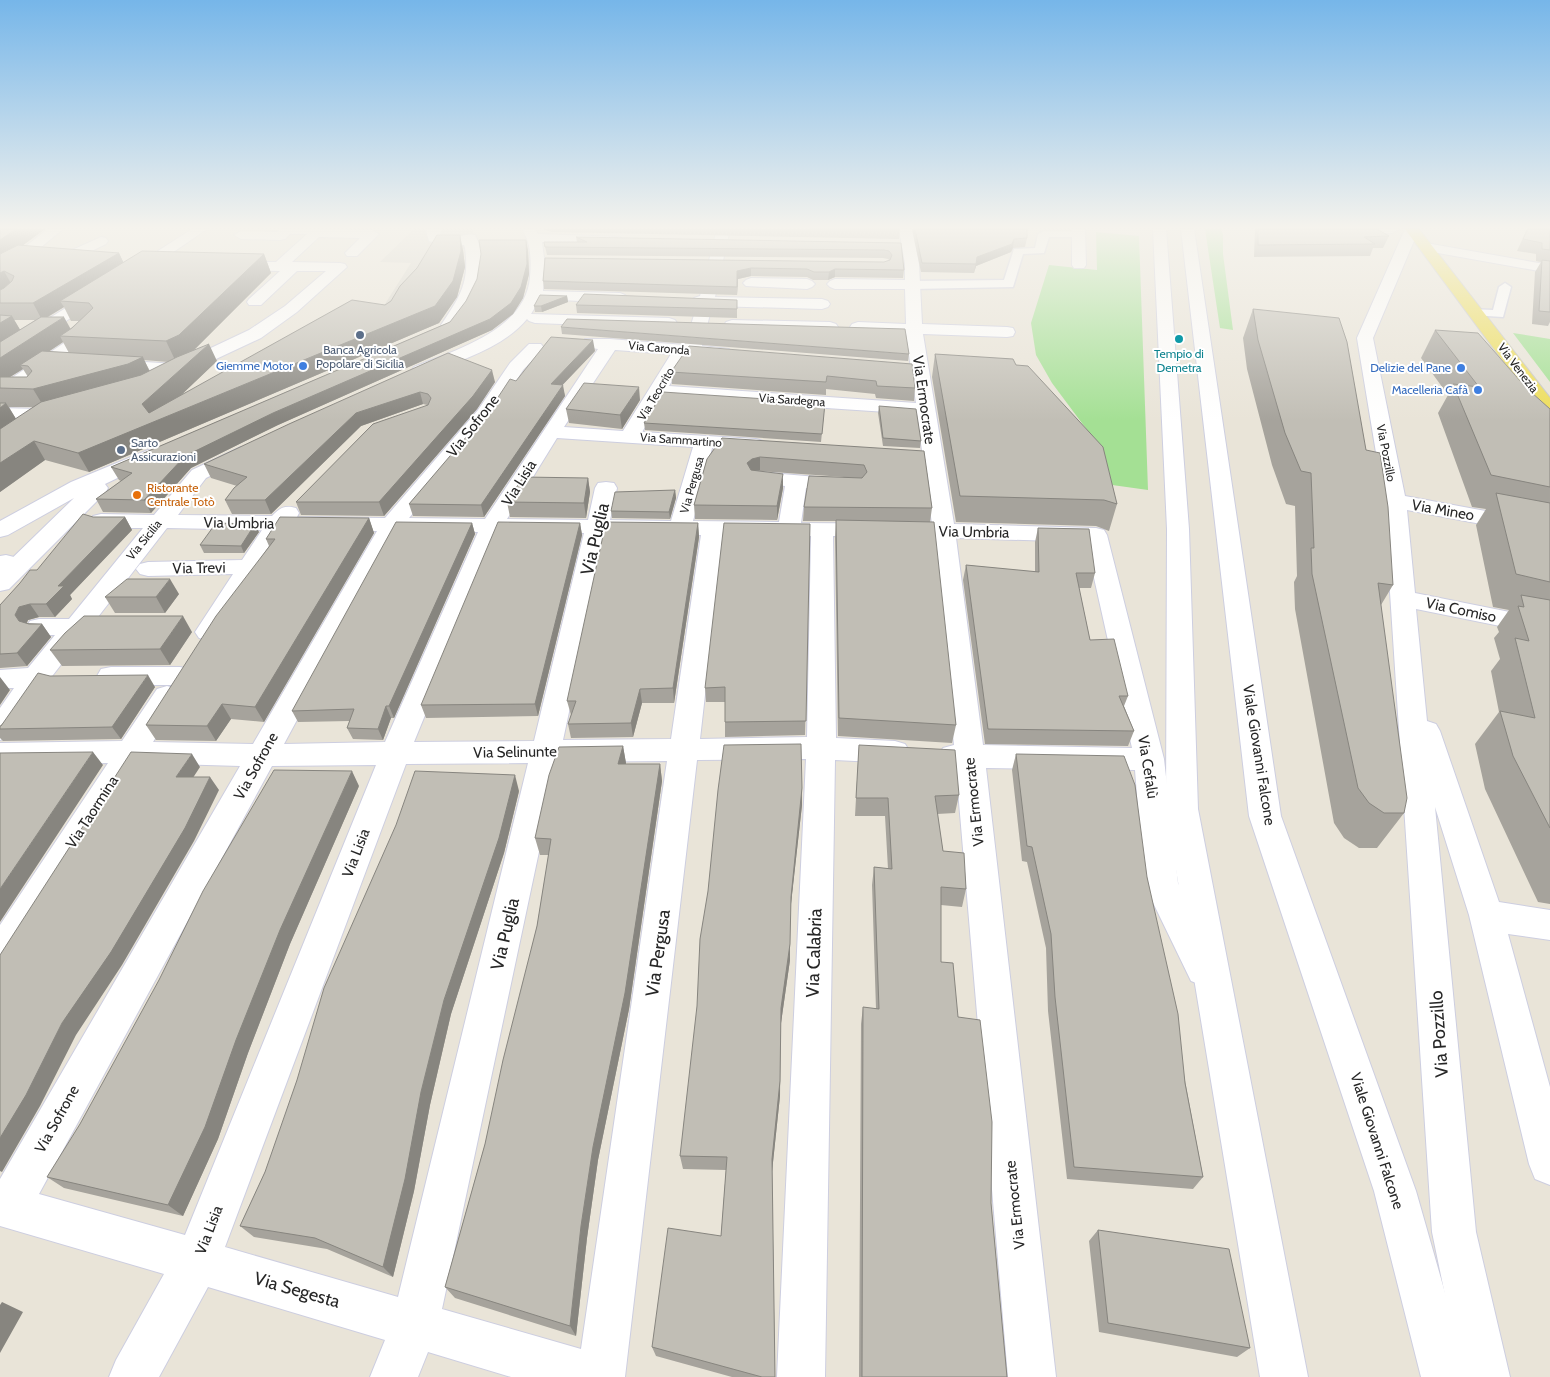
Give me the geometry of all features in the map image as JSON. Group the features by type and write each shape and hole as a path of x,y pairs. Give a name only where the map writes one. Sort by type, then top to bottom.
{"main road":[{"name":"Via Venezia","path":"1462,293 1550,411"}],"street":[{"path":"0,356 100,293"},
{"path":"255,302 263,293"},
{"path":"153,384 179,369 255,334 291,309 309,293"},
{"path":"432,334 446,328 467,302 470,293"},
{"path":"401,379 498,336 523,315 535,293"},
{"name":"Via Teocrito","path":"629,437 687,350 699,324 709,293"},
{"name":"Via Ermocrate","path":"910,293 926,409 922,456 944,531 970,757 1032,1377"},
{"path":"1163,293 1178,529 1182,809 1284,1377"},
{"name":"Viale Giovanni Falcone","path":"1196,293 1265,816 1395,1191 1446,1377"},
{"name":"Via Pozzillo","path":"1384,293 1365,338 1395,501 1454,1232 1486,1377"},
{"path":"544,296 639,299"},
{"path":"687,300 822,304"},
{"path":"58,303 82,304"},
{"path":"535,318 699,324 830,326"},
{"path":"18,326 45,326 82,335 48,362 7,389 32,390"},
{"path":"858,327 1007,332"},
{"name":"Via Sofrone","path":"4,1205 392,524 486,414 516,367 544,344 498,336"},
{"name":"Via Caronda","path":"572,341 742,355"},
{"name":"Via Lisia","path":"133,1377 198,1261 395,753 492,525 610,344"},
{"path":"48,362 76,364"},
{"path":"95,364 179,369"},
{"name":"Via Sardegna","path":"658,391 926,409"},
{"path":"0,414 44,415 81,405"},
{"path":"22,430 44,415"},
{"name":"Via Sammartino","path":"551,432 773,446"},
{"name":"Via Pergusa","path":"601,1377 685,749 696,528 704,442"},
{"name":"Via Sicilia","path":"0,730 63,677 94,624 159,522 199,474 260,444"},
{"path":"0,531 79,486 162,450"},
{"path":"1,568 38,546 75,507 119,470"},
{"path":"760,478 853,486"},
{"name":"Via Calabria","path":"797,481 806,529 821,748 801,1377"},
{"name":"Via Puglia","path":"394,1377 414,1325 547,752 606,488"},
{"name":"Via Taormina","path":"0,955 278,523 306,495"},
{"name":"Via Mineo","path":"1395,501 1550,530"},
{"name":"Via Umbria","path":"101,521 806,529 1096,535"},
{"path":"0,531 19,527 33,527 42,530 45,535 38,546"},
{"name":"Via Cefalù","path":"1096,535 1149,759 1161,884 1215,992"},
{"name":"Via Trevi","path":"148,569 250,566"},
{"name":"Via Comiso","path":"1402,598 1550,628"},
{"path":"185,622 214,622"},
{"path":"39,627 94,624"},
{"path":"0,679 180,676"},
{"name":"Via Pozzillo","path":"1411,687 1486,915 1550,1164"},
{"name":"Via Selinunte","path":"0,754 130,752 262,755 821,748 970,757 1149,759"},
{"path":"1486,915 1550,925"},
{"name":"Via Segesta","path":"4,1205 593,1377"}],"lane":[{"path":"1476,312 1498,314 1503,293"}],"green space":[{"path":"1040,293 1141,293 1148,490 1105,484 1102,450 1052,383 1036,355 1031,323"},
{"path":"1215,293 1228,293 1233,330 1220,328"},
{"path":"1513,333 1550,339 1550,382"}],"shaded area":[{"path":"392,293 402,293 378,315"}],"building":[{"path":"0,293 50,293 33,303 0,303"},
{"path":"73,293 223,293 179,335 166,341 60,336 72,328 93,308 89,303 60,301"},
{"path":"396,293 444,293 435,306 78,453 34,441 0,463 0,429 41,402 141,375 209,344 142,404 149,413 352,300 385,305 391,301"},
{"path":"470,293 517,293 511,303 490,319 273,413 185,456 144,500 96,499 132,473 111,467 450,322"},
{"path":"1540,293 1550,293 1550,312 1539,311"},
{"path":"584,294 737,300 737,309 576,305"},
{"path":"540,295 567,296 541,306 534,306"},
{"path":"1253,309 1339,318 1347,342 1366,450 1380,453 1388,507 1393,585 1378,583 1407,798 1404,813 1384,813 1369,803 1358,788 1312,574 1311,548 1314,548 1311,473 1301,471 1285,433 1258,340"},
{"path":"0,315 12,316 0,323"},
{"path":"41,317 64,317 0,358 0,342"},
{"path":"567,319 905,329 909,354 561,327"},
{"path":"1435,330 1478,333 1529,391 1550,409 1550,487 1491,475 1453,384 1479,387"},
{"path":"551,337 593,340 551,384 563,385 481,505 409,504 491,408 510,379 516,381"},
{"path":"689,346 912,364 915,388 877,386 876,381 827,376 826,382 671,372"},
{"path":"42,351 143,357 128,364 33,389 0,388 0,377 27,377 32,371 28,366 20,365"},
{"path":"448,353 492,370 473,396 379,502 296,502 373,424 428,405 431,398 428,394 420,392 356,413 265,500 225,500 234,488 247,477 204,464 289,424"},
{"path":"935,354 1013,359 1016,365 1028,366 1103,447 1117,504 1104,500 960,496"},
{"path":"584,383 639,387 620,415 566,409"},
{"path":"663,392 825,403 822,434 644,423"},
{"path":"879,406 916,409 921,441 883,438"},
{"path":"722,438 924,451 932,508 804,507 809,476 862,478 867,472 864,465 760,457 752,459 747,463 751,470 783,474 777,506 694,505 707,459"},
{"path":"523,477 588,478 584,503 507,502"},
{"path":"675,490 669,512 611,511 615,492"},
{"path":"1496,493 1550,503 1550,582 1516,574"},
{"path":"83,514 93,517 125,517 58,586 64,586 46,604 30,604 19,607 15,615 19,621 29,624 42,624 17,653 0,654 0,605 30,570 37,570"},
{"path":"280,517 369,518 255,707 222,704 207,726 146,725 216,616 275,539 266,539"},
{"path":"836,520 934,522 956,725 839,718"},
{"path":"396,522 472,523 389,706 386,706 378,729 347,728 354,709 292,711"},
{"path":"498,522 580,523 535,704 421,705"},
{"path":"606,522 698,523 673,688 640,689 631,723 568,724 576,701 567,701"},
{"path":"216,523 255,524 241,546 200,545"},
{"path":"724,523 810,524 806,721 725,722 725,687 705,688"},
{"path":"1038,528 1089,529 1095,573 1076,573 1090,640 1114,639 1128,696 1119,696 1134,731 988,729 966,565 1039,572"},
{"path":"127,579 170,579 156,597 105,597"},
{"path":"1521,595 1550,600 1550,828 1513,756 1500,711 1535,718 1515,638 1529,641 1518,606 1524,607"},
{"path":"84,616 183,616 160,649 50,650"},
{"path":"38,673 50,676 148,675 112,727 0,729 0,726"},
{"path":"801,744 802,788 791,897 790,944 781,1008 780,1081 772,1159 775,1377 762,1377 652,1347 668,1228 721,1236 727,1157 680,1156 697,1006 700,939 708,891 724,745"},
{"path":"859,745 955,750 959,795 935,796 943,851 964,853 966,889 941,887 941,962 953,963 958,1017 980,1020 992,1122 991,1203 1007,1377 862,1377 863,1007 879,1009 874,867 892,869 888,798 856,798"},
{"path":"623,746 618,764 660,764 625,993 593,1147 581,1226 570,1326 445,1287 485,1144 503,1060 537,926 551,839 535,838 549,775 559,747"},
{"path":"93,752 0,889 0,753"},
{"path":"131,752 192,754 176,777 210,777 185,828 111,952 62,1023 26,1095 0,1138 0,955"},
{"path":"1016,754 1124,756 1135,785 1147,877 1178,1014 1185,1083 1203,1177 1074,1167 1055,997 1051,934 1032,847 1027,846"},
{"path":"274,770 352,771 280,930 236,1040 205,1127 168,1205 47,1177 80,1124 159,980 203,891"},
{"path":"415,771 515,775 499,838 444,1000 421,1092 405,1179 383,1267 315,1238 240,1226 265,1172 297,1080 324,988 396,825"},
{"path":"1098,1230 1229,1249 1250,1348 1108,1323"}],"place":[{"name":"Banca Agricola Popolare di Sicilia","path":"360,335"},
{"name":"Tempio di Demetra","path":"1179,339"},
{"name":"Giemme Motor","path":"303,366"},
{"name":"Delizie del Pane","path":"1461,368"},
{"name":"Macelleria Cafà","path":"1478,390"},
{"name":"Sarto Assicurazioni","path":"121,450"},
{"name":"Ristorante Centrale Totò","path":"137,495"}]}
